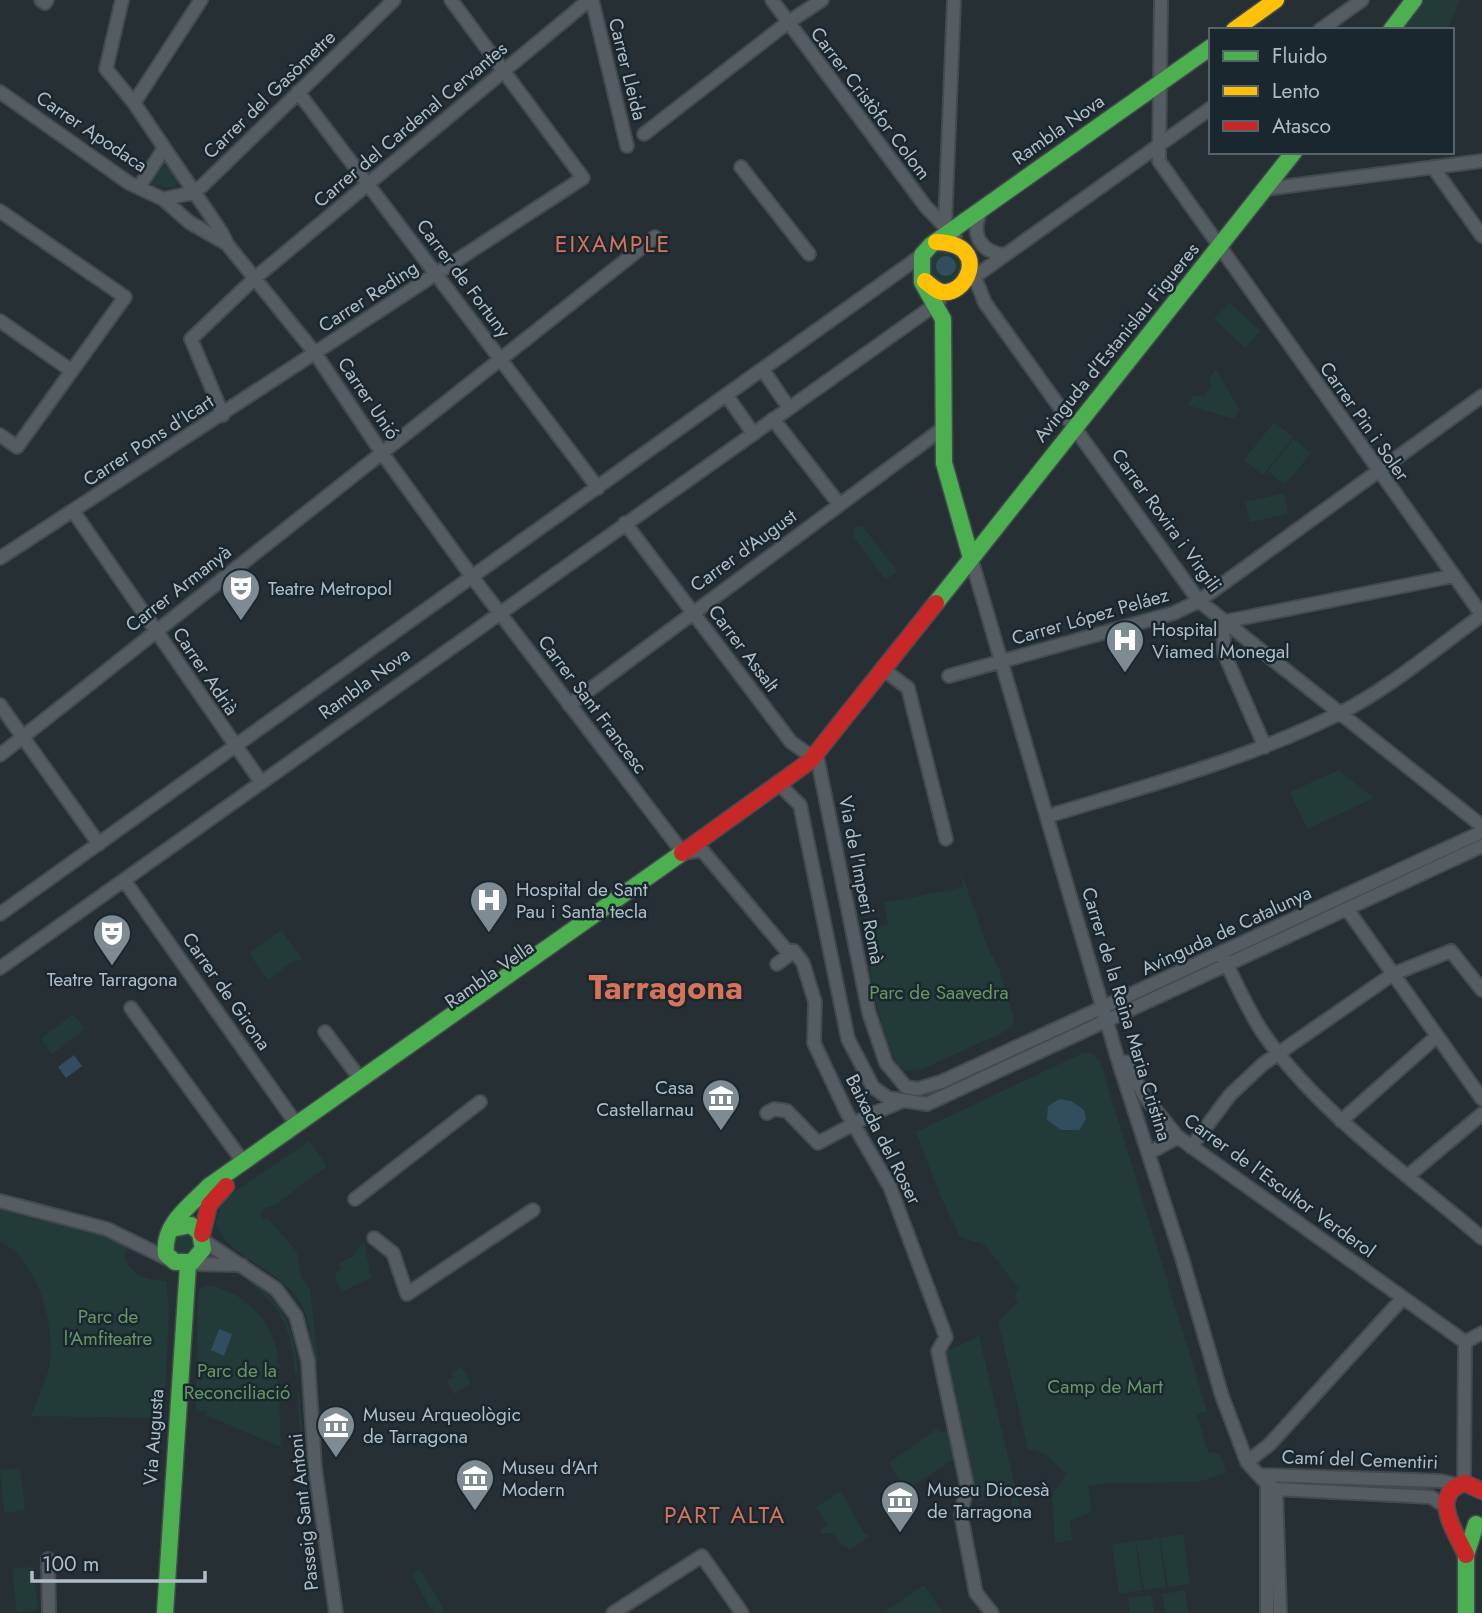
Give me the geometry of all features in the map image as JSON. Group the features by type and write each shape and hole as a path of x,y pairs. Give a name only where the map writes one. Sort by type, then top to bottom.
{"main road":[{"path":"1237,28 1276,0"},
{"path":"1393,28 1414,0"},
{"name":"Rambla Nova","path":"936,242 948,228 982,209 1209,48"},
{"name":"Avinguda d'Estanislau Figueres","path":"816,758 971,558 1292,154"},
{"path":"922,276 934,289 950,291 967,279 969,256 961,246 945,241 936,242 922,255 922,276 922,282 943,319 944,463 971,558"},
{"name":"Avinguda d'Estanislau Figueres","path":"796,773 816,758 888,673 958,583 971,558"},
{"path":"683,853 697,838 816,758"},
{"name":"Rambla Vella","path":"203,1237 209,1205 220,1190 702,850 784,789 816,758"},
{"name":"Rambla Vella","path":"171,1229 209,1186 796,773"},
{"path":"191,1225 203,1237 202,1254 190,1264 170,1260 164,1248 171,1229 191,1225"},
{"name":"Via Augusta","path":"165,1613 172,1466 190,1264"},
{"path":"1466,1555 1445,1506 1446,1496 1461,1484 1482,1491"},
{"path":"1453,1522 1462,1526 1479,1521"},
{"path":"1466,1613 1466,1555 1479,1521"}],"street":[{"name":"Carrer Unió","path":"122,0 106,69 134,103 163,150 197,189 227,244 315,353 382,453 473,578"},
{"path":"134,103 201,0"},
{"name":"Carrer del Gasòmetre","path":"197,189 394,0"},
{"path":"452,0 503,70"},
{"name":"Carrer del Cardenal Cervantes","path":"223,415 191,339 255,278 590,0"},
{"name":"Carrer Lleida","path":"590,0 627,146"},
{"name":"Carrer Cristòfor Colom","path":"772,0 926,207 948,228 961,246"},
{"path":"643,134 787,23 822,0"},
{"path":"948,228 954,0"},
{"path":"1160,144 1161,0"},
{"path":"1323,28 1362,0"},
{"name":"Carrer Reding","path":"315,353 583,178 503,70"},
{"name":"Carrer Apodaca","path":"0,92 139,187 163,199"},
{"name":"Carrer de Fortuny","path":"298,92 598,488"},
{"name":"Rambla Nova","path":"0,968 1209,109"},
{"name":"Carrer Pin i Soler","path":"1160,144 1159,162 1482,615"},
{"path":"139,187 163,150"},
{"path":"1265,189 1482,160"},
{"path":"741,167 809,254"},
{"path":"1433,167 1482,236"},
{"path":"163,199 197,189"},
{"name":"Carrer Unió","path":"163,199 189,222 227,244"},
{"path":"982,209 975,224 976,237 990,251 1005,255"},
{"path":"0,211 125,297 17,447 0,435"},
{"name":"Carrer Armanyà","path":"0,755 655,237"},
{"name":"Rambla Nova","path":"0,914 922,255"},
{"name":"Carrer Rovira i Virgili","path":"967,279 1199,601 1482,826"},
{"path":"0,321 72,371"},
{"name":"Carrer Pons d'Icart","path":"0,558 315,353"},
{"path":"763,370 789,408"},
{"path":"727,396 753,433"},
{"name":"Carrer López Peláez","path":"949,676 1174,613 1199,601 1482,396"},
{"path":"773,419 839,504"},
{"name":"Carrer d'August","path":"569,705 942,429"},
{"name":"Carrer Adrià","path":"73,511 261,782"},
{"name":"Carrer Assalt","path":"625,523 791,742 816,758"},
{"name":"Carrer de la Reina Maria Cristina","path":"971,558 1222,1396 1247,1462 1267,1482"},
{"path":"1265,747 1224,653 1223,622 1453,576"},
{"name":"Carrer Sant Francesc","path":"473,578 683,853"},
{"path":"1048,816 1243,757 1339,714 1372,695 1482,615"},
{"path":"888,673 908,688 946,839"},
{"path":"0,705 99,844"},
{"name":"Via de l'Imperi Romà","path":"816,758 869,1013 886,1063 906,1087"},
{"path":"784,789 798,800 848,1039 873,1087 888,1098 907,1102"},
{"name":"Avinguda de Catalunya","path":"767,1113 774,1109 787,1111 818,1143 859,1121 907,1102 927,1104 1032,1057 1482,832"},
{"name":"Avinguda de Catalunya","path":"1224,959 1346,909 1482,846"},
{"path":"683,853 702,850 787,951 794,951"},
{"name":"Carrer de Girona","path":"124,880 297,1125"},
{"path":"1346,909 1482,1099"},
{"path":"777,964 794,951"},
{"name":"Baixada del Roser","path":"794,951 803,962 814,1002 814,1043 859,1121 890,1186 946,1337 938,1351 967,1486 961,1515 976,1593 992,1613"},
{"path":"1191,1147 1230,1095 1263,1064 1393,974 1451,951 1482,990"},
{"path":"1224,959 1251,1013 1305,1085 1341,1121 1482,1238"},
{"path":"131,1008 244,1163"},
{"name":"Avinguda de Catalunya","path":"906,1087 918,1089 941,1082 1108,1017"},
{"name":"Carrer de l'Escultor Verderol","path":"1108,1017 1145,1097 1178,1137 1465,1342"},
{"path":"325,1032 361,1080"},
{"path":"1341,1121 1436,1037"},
{"path":"355,1199 480,1102"},
{"path":"1409,1175 1482,1114"},
{"path":"1149,1153 1178,1137"},
{"path":"0,1200 107,1229 170,1260"},
{"path":"374,1238 393,1253 407,1294 533,1210"},
{"name":"Passeig Sant Antoni","path":"203,1237 276,1289 296,1316 302,1332 308,1361 325,1553 336,1613"},
{"path":"190,1264 242,1265"},
{"path":"1247,1462 1269,1446 1403,1298"},
{"path":"1461,1484 1465,1342 1482,1333"},
{"name":"Camí del Cementiri","path":"1267,1482 1440,1481 1461,1484"},
{"path":"1267,1482 1267,1613"},
{"path":"1267,1482 1280,1613"},
{"name":"Camí del Cementiri","path":"1267,1482 1431,1497 1445,1506"},
{"path":"613,1613 702,1556 742,1613"},
{"path":"48,1559 49,1613"}],"green space":[{"path":"1425,0 1460,0 1448,28 1403,28"},
{"path":"164,160 180,180 174,188 148,184"},
{"path":"945,250 956,255 961,266 956,277 945,282 934,277 929,266 934,255"},
{"path":"1230,303 1260,331 1245,348 1214,319"},
{"path":"1216,369 1240,411 1234,419 1187,405 1194,396 1204,396 1211,387 1209,378"},
{"path":"1274,422 1293,437 1263,475 1244,460"},
{"path":"1293,439 1311,453 1285,485 1268,471"},
{"path":"1284,493 1288,514 1250,522 1245,502"},
{"path":"855,527 863,527 897,571 886,580 853,536"},
{"path":"1339,770 1374,798 1307,829 1290,792"},
{"name":"Parc de Saavedra","path":"960,869 988,949 999,968 1014,1018 1013,1025 1004,1032 922,1069 907,1071 898,1063 890,1049 883,1029 863,931 888,925 884,903 963,887"},
{"path":"281,930 302,959 290,963 268,981 249,953"},
{"path":"73,1014 85,1029 52,1054 41,1039"},
{"name":"Camp de Mart","path":"1083,1053 1091,1053 1100,1061 1207,1411 1197,1415 1208,1452 1220,1454 1226,1473 1198,1482 1110,1483 1088,1486 1092,1512 1070,1521 1072,1540 1055,1543 1052,1495 1067,1474 1044,1453 1028,1449 998,1321 1018,1302 1014,1296 1019,1289 985,1245 960,1237 940,1195 916,1132"},
{"path":"309,1141 327,1166 275,1205 264,1208 260,1215 262,1219 269,1219 297,1252 301,1277 310,1289 318,1363 314,1364 308,1323 299,1301 279,1280 231,1245 216,1223 221,1205 227,1197"},
{"name":"Parc de l'Amfiteatre","path":"0,1209 114,1239 128,1246 125,1255 135,1272 152,1280 166,1281 169,1305 164,1418 31,1416 51,1357 48,1319 32,1274 23,1261 0,1241"},
{"path":"191,1233 197,1246 189,1257 173,1252 171,1240 175,1235"},
{"path":"364,1241 371,1278 341,1292 335,1275 341,1268 339,1263 352,1257"},
{"path":"251,1281 273,1300 287,1321 295,1346 298,1374 295,1374 292,1347 284,1323 271,1302 250,1284"},
{"name":"Parc de la Reconciliació","path":"208,1285 233,1294 252,1307 273,1337 277,1350 281,1447 206,1415 206,1410 196,1410 198,1293"},
{"path":"979,1336 1021,1511 1013,1513 1011,1496 978,1501 946,1363 949,1361 943,1353"},
{"path":"461,1367 471,1383 454,1394 447,1381 453,1377 451,1373"},
{"path":"299,1391 307,1492 304,1492"},
{"path":"938,1428 940,1433 950,1431 955,1458 906,1491 889,1463"},
{"path":"20,1468 25,1510 4,1513 0,1470"},
{"path":"841,1491 864,1533 870,1536 850,1550 839,1542 834,1533 821,1533 821,1529 828,1526 816,1507"},
{"path":"1183,1534 1190,1583 1168,1587 1160,1538"},
{"path":"1159,1538 1166,1587 1144,1590 1136,1541"},
{"path":"1135,1541 1142,1590 1119,1594 1112,1545"},
{"path":"33,1567 38,1609 17,1612 12,1569"},
{"path":"420,1569 444,1610 441,1613 433,1613 412,1575"},
{"path":"924,1585 943,1613 883,1613"},
{"path":"1185,1590 1188,1613 1165,1613 1162,1594"},
{"path":"1151,1595 1154,1613 1130,1613 1128,1598"}],"water":[{"path":"946,256 953,259 956,266 953,273 946,276 939,273 936,266 939,259"},
{"path":"74,1055 82,1066 66,1078 58,1067"},
{"path":"1060,1099 1071,1101 1084,1110 1086,1119 1079,1130 1061,1130 1047,1120 1048,1106"},
{"path":"219,1329 232,1334 224,1356 211,1350"}],"traffic: fast":[{"path":"1393,28 1414,0"},
{"path":"971,558 944,463 943,319 922,282 922,255 931,245 1209,48"},
{"path":"936,603 1292,154"},
{"path":"171,1229 191,1225 200,1233 203,1249 192,1262 175,1262 166,1254 168,1233 179,1216 209,1186 682,853"},
{"path":"165,1613 188,1265"},
{"path":"1466,1613 1466,1555 1476,1524"}],"traffic: slow":[{"path":"1237,28 1276,0"},
{"path":"925,281 939,291 949,292 958,288 969,271 965,251 954,245 936,242"}],"traffic: jam":[{"path":"682,853 810,761 936,603"},
{"path":"202,1234 209,1205 226,1186"},
{"path":"1466,1555 1448,1514 1448,1496 1454,1488 1465,1483 1482,1491"}],"place":[{"name":"Teatre Metropol","path":"241,622"},
{"name":"Hospital Viamed Monegal","path":"1125,674"},
{"name":"Hospital de Sant Pau i Santa tecla","path":"489,934"},
{"name":"Teatre Tarragona","path":"112,967"},
{"name":"Casa Castellarnau","path":"721,1132"},
{"name":"Museu Arqueològic de Tarragona","path":"336,1459"},
{"name":"Museu d'Art Modern","path":"475,1512"},
{"name":"Museu Diocesà de Tarragona","path":"900,1534"}],"district":[{"name":"EIXAMPLE","path":"613,244"},
{"name":"Tarragona","path":"666,987"},
{"name":"PART ALTA","path":"725,1515"}]}
